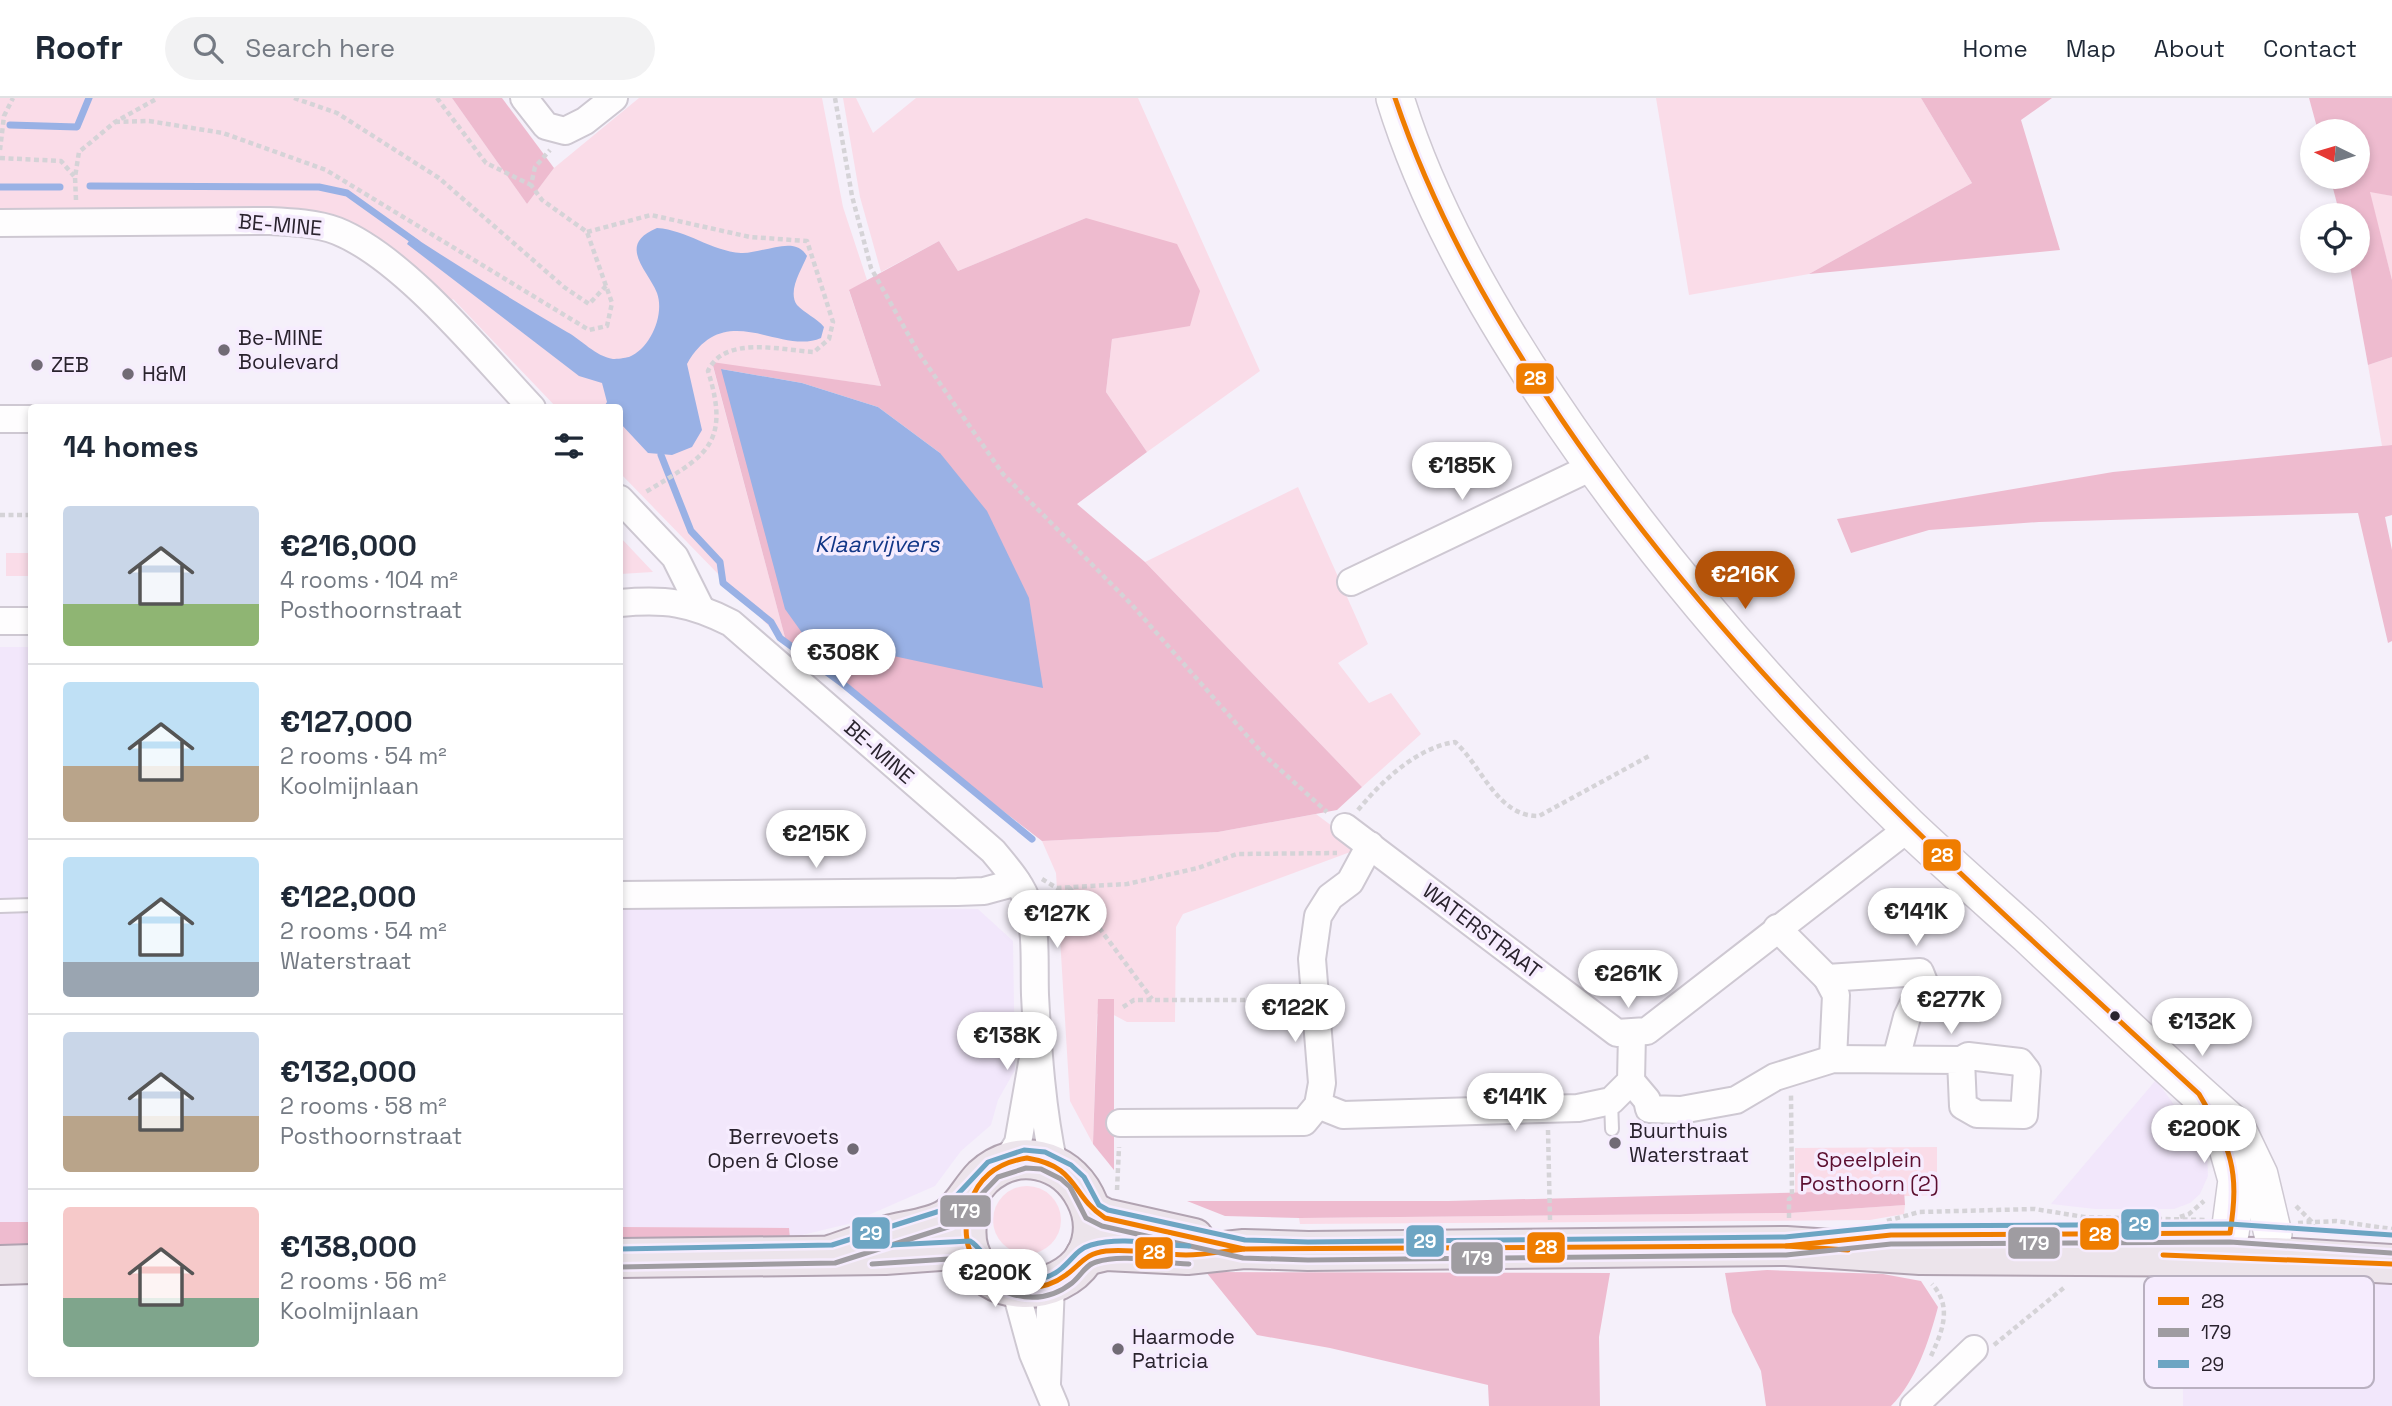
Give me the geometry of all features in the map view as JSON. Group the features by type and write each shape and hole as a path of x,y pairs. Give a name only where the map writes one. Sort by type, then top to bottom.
{"main road":[{"path":"833,1254 948,1218 981,1179 1006,1162 1025,1159 1054,1165 1105,1205"},
{"path":"972,1192 967,1221 968,1249 987,1274 1033,1286 1076,1268 1085,1256 1094,1227 1105,1205"},
{"path":"1105,1205 1105,1218 1244,1249"},
{"path":"1085,1256 1106,1251 1187,1255 1244,1249 1891,1235 2230,1233 2392,1244"},
{"path":"1788,1236 1920,1255 2275,1257 2392,1264"},
{"path":"623,1258 885,1255 968,1249"},
{"path":"0,1265 28,1264"}],"street":[{"path":"524,98 546,126 565,131 585,121 614,98"},
{"path":"1395,98 1436,201 1472,276 1529,371 1594,466 1703,608 1786,701 1910,827 2236,1127 2259,1175 2273,1234"},
{"name":"BE-MINE","path":"0,223 268,221 300,223 336,231 384,257 528,404"},
{"path":"0,419 28,419"},
{"path":"1351,582 1594,466"},
{"path":"623,502 675,557 700,607"},
{"name":"BE-MINE","path":"623,603 662,599 700,607 731,623 1027,880 1032,924 1037,1034"},
{"path":"0,621 28,621"},
{"name":"WATERSTRAAT","path":"1345,827 1368,848 1617,1033 1632,1033"},
{"path":"1910,827 1647,1031 1632,1033 1631,1081 1647,1100 1649,1109 1681,1110 1736,1100 1775,1077 1833,1059 1961,1060"},
{"path":"1120,1123 1304,1122 1318,1105 1322,1083 1312,959 1318,916 1330,897 1350,882 1368,848"},
{"path":"623,895 984,891 1027,880"},
{"path":"1777,928 1827,978 1836,995 1833,1059"},
{"path":"1827,978 1920,972 1924,982 1907,1017 1896,1059"},
{"path":"1006,1162 1018,1143 1037,1034"},
{"path":"1037,1034 1048,1139 1054,1165"},
{"path":"1318,1105 1343,1115 1578,1108 1611,1101 1631,1081"},
{"path":"2199,1094 2229,1146 2237,1180 2230,1233"},
{"path":"1033,1286 1033,1354 1051,1395"},
{"path":"1033,1286 1051,1395"},
{"path":"1920,1400 1974,1349"}],"lane":[{"path":"0,906 28,905"},
{"path":"1611,1101 1612,1129"}],"path":[{"path":"0,150 2,116 13,98"},
{"path":"78,222 75,177 79,152 114,122 158,98"},
{"path":"294,98 337,113 439,178 564,287 589,304 606,285"},
{"path":"114,122 149,121 223,133 326,170 589,330 607,326 612,303 587,232 542,200 531,186 486,163 437,98"},
{"path":"835,98 852,196 871,268 918,352 979,441 1003,474 1132,605 1264,755 1345,827 1370,795 1415,757 1440,744 1455,742 1466,752 1495,793 1510,807 1529,816 1539,816 1649,756"},
{"path":"531,186 535,167 551,149 555,129"},
{"path":"0,158 61,161 75,177"},
{"path":"587,232 651,215 750,237 807,241 833,322 829,339 814,352 743,348 727,351 713,359 708,371 719,405 712,441 696,462 664,481"},
{"path":"0,515 28,515"},
{"path":"1027,880 1056,888 1127,884 1198,868 1237,854 1368,848"},
{"path":"1069,887 1153,1000"},
{"path":"1123,1007 1134,1000 1315,1000"},
{"path":"1788,1236 1791,1074"},
{"path":"1547,1109 1550,1228"},
{"path":"1105,1205 1120,1123"},
{"path":"2175,1218 2189,1214 2201,1205 2207,1196"},
{"path":"2311,1221 2392,1229"},
{"path":"1920,1400 1928,1362 1942,1331 1945,1310 1937,1288 1928,1279"},
{"path":"1974,1349 1992,1348 2063,1290 2071,1279"}],"shaded area":[{"path":"452,98 502,98 554,168 527,204"},
{"path":"1921,98 2052,98 2021,120 2060,250 1809,274 1972,183"},
{"path":"2309,98 2392,98 2392,196 2370,192 2392,280 2392,357 2368,365 2351,273 2370,273 2370,203 2337,203 2333,189 2370,189 2370,119 2315,119"},
{"path":"1086,218 1177,244 1200,291 1190,326 1112,339 1106,392 1147,452 1077,504 1145,562 1362,787 1337,810 1218,832 1042,841 787,645 712,362 881,386 849,290 939,241 958,271","holes":["721,369 802,383 878,407 940,453"]},
{"path":"2392,445 2392,515 2385,517 2392,550 2392,641 2388,643 2358,513 2039,522 1929,530 1851,553 1837,519 2113,472"},
{"path":"0,647 28,647 28,1222 0,1222"},
{"path":"671,905 978,909 1013,941 1015,1070 998,1100 991,1125 961,1151 935,1186 848,1224 790,1238 789,1228 623,1227 623,907"},
{"path":"1098,999 1114,999 1114,1170 1093,1144"},
{"path":"2156,1080 2207,1150 2208,1176 2200,1194 2190,1203 2174,1209 2095,1209 2051,1204"},
{"path":"1904,1190 1905,1205 1790,1213 1299,1218 1225,1216 1187,1201 1448,1201"},
{"path":"0,1222 28,1222 28,1244 0,1244"},
{"path":"623,1227 789,1228 790,1238 623,1239"},
{"path":"1767,1270 1883,1274 1921,1281 1938,1307 1926,1347 1914,1373 1891,1406 1766,1406 1761,1371 1732,1312 1725,1273"},
{"path":"1206,1272 1610,1273 1599,1337 1600,1406 1489,1406 1488,1385 1330,1348 1257,1335"},
{"path":"2182,1274 2276,1276 2182,1276"},
{"path":"2374,1284 2392,1285 2392,1406 2183,1406 2183,1388 2374,1388"}],"green space":[{"path":"0,98 452,98 527,204 554,168 639,98 822,98 843,207 867,280 849,291 881,386 712,363 787,645 623,476 623,404 553,404 453,299 446,305 359,229 0,213"},
{"path":"843,98 856,98 873,133 916,98 1138,98 1260,371 1147,452 1106,392 1112,339 1190,325 1086,218 958,271 939,241 881,272 860,197"},
{"path":"1656,98 1921,98 1972,183 1809,274 1689,295"},
{"path":"2369,191 2392,196 2392,280"},
{"path":"2392,357 2392,445 2382,446 2368,365"},
{"path":"1298,487 1368,644 1338,663 1369,703 1391,693 1421,734 1362,787 1145,562"},
{"path":"623,540 653,572 623,574"},
{"path":"6,553 28,553 28,576 6,576"},
{"path":"1316,814 1352,841 1353,851 1183,914 1176,927 1175,1022 1127,1022 1112,1014 1097,1014 1093,1144 1070,1101 1056,873 1042,841 1218,832"},
{"name":"Speelplein Posthoorn (2)","path":"1937,1147 1937,1195 1795,1200 1795,1148"},
{"path":"1034,1186 1055,1201 1061,1213 1059,1233 1051,1244 1034,1254 1020,1254 1003,1244 995,1233 993,1213 1003,1196 1014,1188"},
{"path":"1905,1205 1904,1214 1870,1220 1300,1224 1299,1218 1790,1213"}],"water":[{"path":"657,228 679,232 709,245 741,253 795,246 807,256 796,280 794,299 800,308 824,327 821,338 805,342 735,331 718,334 702,344 687,364 702,430 692,447 672,455 648,453 623,426 623,404 606,404 602,383 579,376 407,244 412,236 573,335 594,351 615,359 637,353 649,339 657,321 657,293 638,258 638,242"},
{"name":"Klaarvijvers","path":"721,369 802,383 878,407 940,453 987,511 1029,598 1043,688 805,637 785,609"}],"waterway":[{"path":"10,125 77,127 89,98"},
{"path":"90,186 319,187 347,193 417,243"},
{"path":"0,187 60,187"},
{"path":"661,455 691,531 720,562 723,583 771,622 780,638 843,684 1032,839"}],"transit line":[{"name":"28","path":"1395,98 1428,183 1490,304 1562,420 1631,516 1704,607 1781,693 1861,776 2027,936 2199,1094 2226,1145 2233,1175 2230,1233 1891,1235 1786,1246"},
{"name":"29","path":"623,1249 832,1245 943,1210 988,1162 1024,1150 1045,1152 1071,1165 1084,1177 1099,1205 1108,1210 1245,1240 1308,1242 1785,1237 1891,1226 2230,1224 2392,1235"},
{"name":"28","path":"1027,1158 1056,1168 1072,1182 1093,1209 1105,1218 1244,1249 1186,1255 1106,1251 1089,1257 1066,1275 1044,1286 1021,1287 998,1281 979,1266 970,1252 966,1235 969,1209 975,1192 986,1177 1000,1167 1027,1158"},
{"name":"179","path":"623,1267 835,1263 951,1226 998,1177 1026,1168 1041,1169 1061,1179 1070,1187 1086,1218 1102,1226 1243,1258 1308,1260 1786,1255 1891,1244 2230,1242 2391,1253"},
{"name":"29","path":"870,1246 970,1241 1000,1270 1027,1279 1054,1274 1086,1247 1103,1242 1127,1241 1189,1246"},
{"name":"28","path":"1244,1249 1786,1246 1848,1250"},
{"name":"28","path":"2163,1255 2392,1264"},
{"name":"179","path":"872,1264 964,1258 986,1281 999,1289 1028,1297 1058,1292 1072,1283 1089,1266 1107,1259 1130,1258 1189,1264"}],"place":[{"name":"Be-MINE Boulevard","path":"224,350"},
{"name":"ZEB","path":"37,365"},
{"name":"H&M","path":"128,374"},
{"name":"Buurthuis Waterstraat","path":"1615,1143"},
{"name":"Berrevoets Open & Close","path":"853,1149"},
{"name":"Haarmode Patricia","path":"1118,1349"}]}
